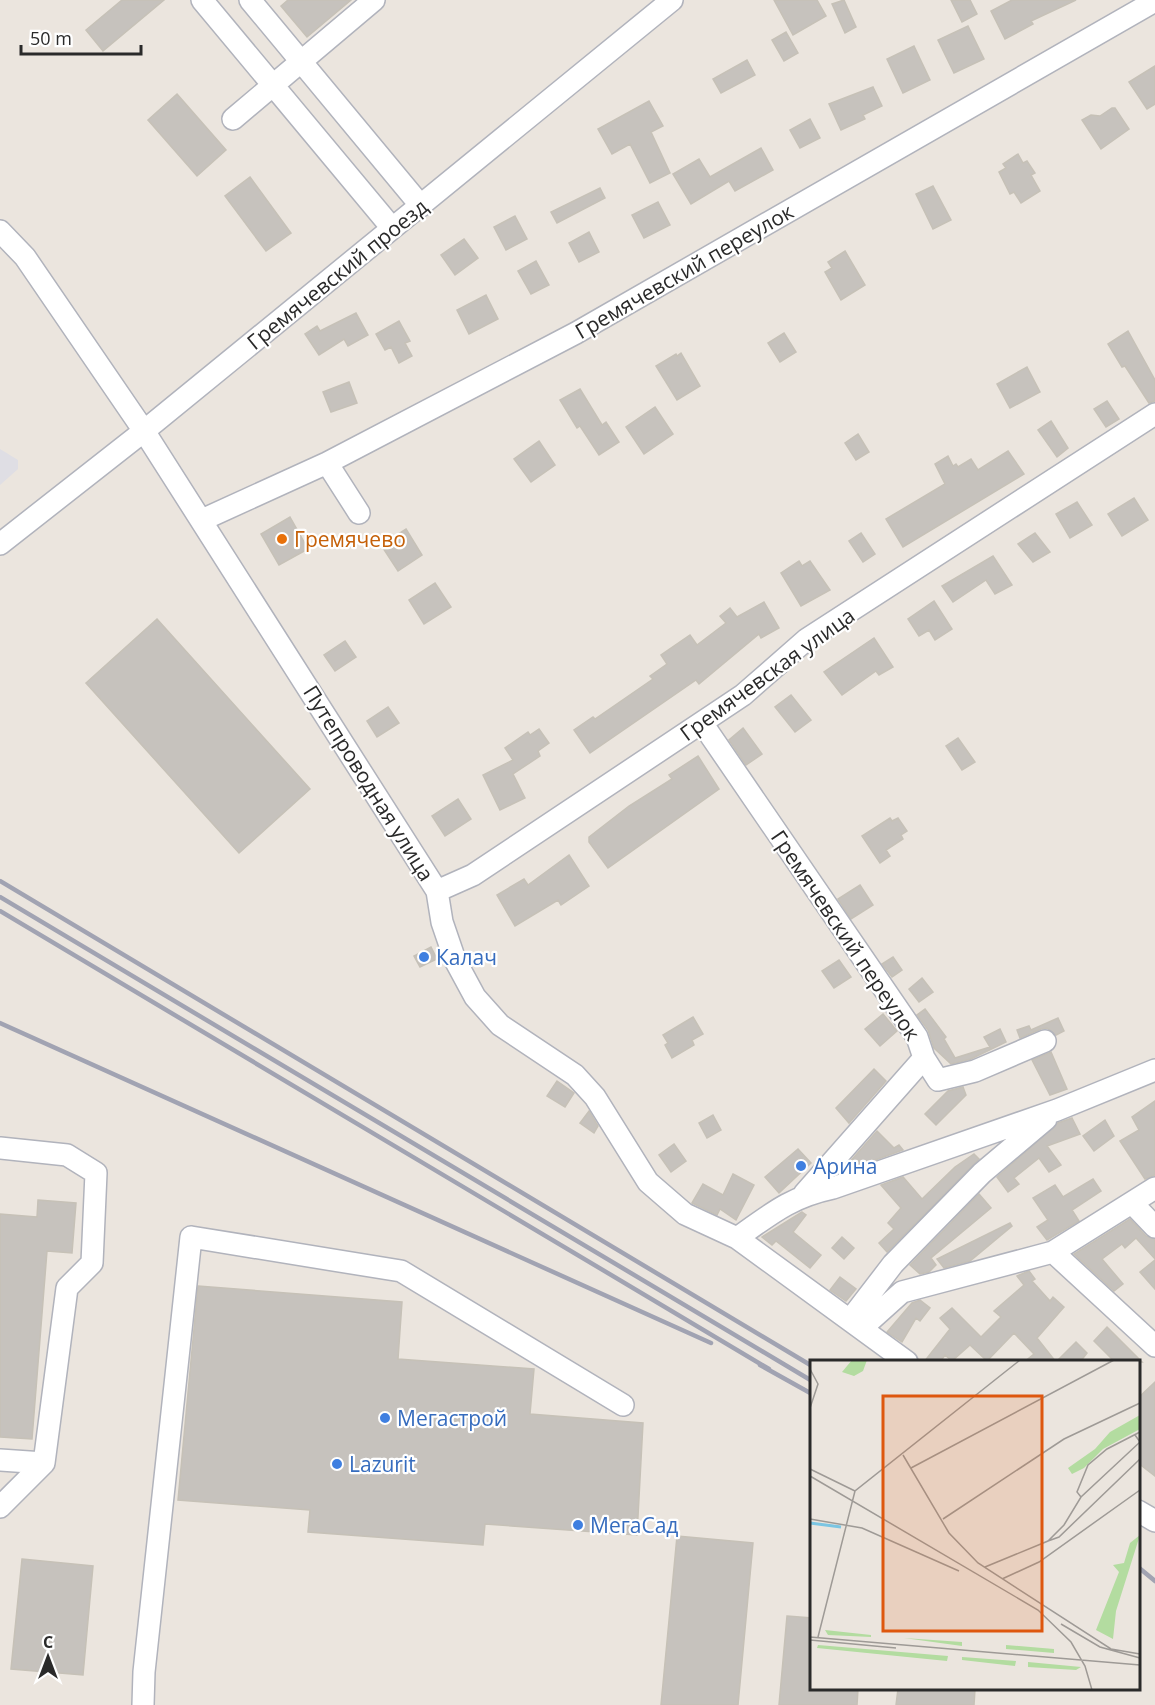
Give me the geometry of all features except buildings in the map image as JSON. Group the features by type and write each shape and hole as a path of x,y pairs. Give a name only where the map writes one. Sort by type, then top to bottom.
{"street":[{"path":"202,0 392,228"},
{"path":"250,0 421,206"},
{"path":"233,119 374,0"},
{"name":"Гремячевский проезд","path":"0,544 144,431 672,0"},
{"name":"Гремячевский переулок","path":"202,520 327,463 576,333 1155,1"},
{"name":"Путепроводная улица","path":"0,231 25,257 144,431 437,891 442,922 455,960 475,997 500,1025 575,1075 595,1097 648,1182 685,1214 737,1238 904,1360"},
{"name":"Гремячевская улица","path":"437,891 473,875 702,723 743,695 807,639 1155,414"},
{"path":"327,463 359,513"},
{"name":"Гремячевский переулок","path":"702,723 917,1037 924,1058 804,1194"},
{"path":"924,1058 938,1080 975,1071 1045,1041"},
{"path":"737,1238 779,1207 804,1194 833,1188 1057,1110 1155,1070"},
{"path":"856,1324 893,1264 982,1173 1057,1110"},
{"path":"0,1148 67,1155 96,1173 92,1263 67,1288 44,1463 0,1507"},
{"path":"856,1324 902,1292 1053,1252 1133,1204 1155,1188"},
{"path":"1133,1204 1155,1227"},
{"path":"143,1705 144,1672 191,1238 401,1271 623,1405"},
{"path":"1053,1252 1155,1346"},
{"path":"0,1460 44,1463"},
{"path":"1140,1512 1155,1521"}],"shaded area":[{"path":"0,449 18,460 18,469 0,485"}],"railway":[{"path":"0,881 810,1365"},
{"path":"0,897 810,1380"},
{"path":"0,911 769,1369"},
{"path":"0,1023 711,1343"},
{"path":"760,1365 810,1393"},
{"path":"1140,1569 1155,1581"}],"place":[{"name":"Гремячево","path":"282,539"},
{"name":"Калач","path":"424,957"},
{"name":"Арина","path":"801,1166"},
{"name":"Мегастрой","path":"385,1418"},
{"name":"Lazurit","path":"337,1464"},
{"name":"МегаСад","path":"578,1525"}]}
